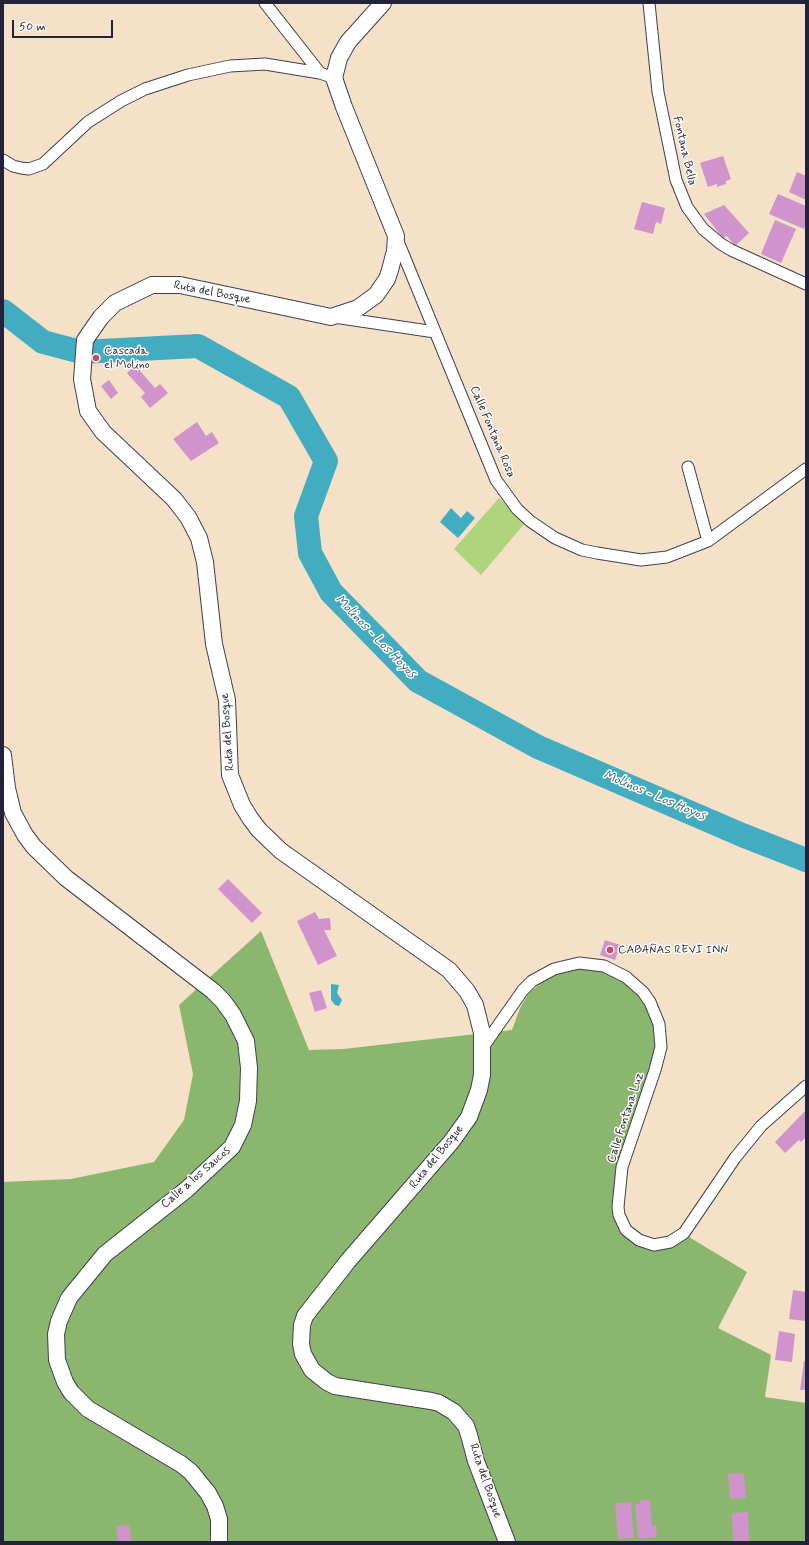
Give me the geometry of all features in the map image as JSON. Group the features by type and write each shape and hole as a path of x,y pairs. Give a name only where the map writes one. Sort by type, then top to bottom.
{"street":[{"path":"265,3 327,76"},
{"path":"327,76 348,42 384,3"},
{"name":"Fontana Bella","path":"649,3 658,92 676,180 687,207 703,229 721,244 806,284"},
{"path":"3,160 13,166 29,169 44,164 88,122 115,105 144,89 188,75 230,66 265,64 327,76"},
{"name":"Ruta del Bosque","path":"327,76 344,107 396,236 395,251 390,270 376,296 358,308 331,316 180,285 152,285 115,303 101,317 85,340 82,379 88,411 103,432 178,504 188,517 199,538 205,562 214,644 227,700 230,775 242,805 259,830 281,851 438,961 459,980 470,996 479,1019 482,1033 482,1075 479,1090 469,1117 452,1141 420,1176 390,1214 348,1261 305,1316 302,1325 301,1344 303,1354 312,1370 323,1380 335,1386 431,1401 439,1403 454,1412 466,1426 476,1461 507,1542"},
{"name":"Calle Fontana Rosa","path":"396,236 496,480 518,509 542,530 568,545 582,550 641,560 667,557 708,541 806,469"},
{"path":"331,316 435,332"},
{"path":"688,467 708,541"},
{"name":"Calle a los Saucos","path":"3,755 7,788 14,813 25,835 34,847 66,878 223,1001 233,1015 246,1041 249,1068 248,1101 243,1124 232,1147 186,1190 105,1254 69,1298 59,1321 56,1334 57,1360 65,1382 72,1392 88,1409 181,1464 191,1472 208,1494 215,1506 219,1519 220,1542"},
{"name":"Calle Fontana Luz","path":"481,1050 523,990 532,981 554,969 579,964 604,966 626,977 643,992 650,1002 657,1018 661,1035 661,1047 656,1070 622,1167 618,1207 619,1215 626,1230 639,1240 654,1245 670,1242 684,1233 735,1158 761,1126 806,1086"}],"green space":[{"path":"499,498 525,523 481,575 454,549"},
{"path":"261,931 309,1050 343,1049 512,1030 520,1008 529,993 547,978 569,970 580,969 603,971 614,975 633,987 647,1004 655,1024 656,1046 655,1056 618,1165 623,1233 637,1245 655,1250 674,1247 689,1237 747,1272 718,1328 771,1355 765,1397 806,1403 806,1542 3,1542 3,1182 71,1179 154,1162 184,1120 193,1074 179,1005"}],"water":[{"path":"451,508 461,518 467,511 475,518 458,538 440,522"},
{"path":"331,984 339,985 337,993 342,1000 339,1006 335,1005 331,1000"}],"building":[{"path":"723,156 731,179 726,181 726,184 717,187 717,184 708,187 700,163"},
{"path":"797,172 806,176 806,200 789,192"},
{"path":"778,194 806,206 806,224 804,229 769,214"},
{"path":"642,202 665,208 661,224 656,222 653,234 634,229"},
{"path":"724,205 749,233 735,246 727,236 723,238 704,214"},
{"path":"775,220 796,229 781,263 761,254"},
{"path":"135,365 155,388 160,384 168,393 150,408 141,397 145,393 127,373"},
{"path":"109,380 118,393 111,399 101,386"},
{"path":"197,422 206,436 212,432 219,443 191,461 173,439"},
{"path":"228,879 262,913 252,923 218,889"},
{"path":"315,912 319,919 330,918 331,930 324,930 337,956 318,965 297,921"},
{"name":"CABAÑAS REVI INN","path":"605,940 620,945 615,960 600,955"},
{"path":"321,990 327,1008 315,1012 309,993"},
{"path":"806,1110 806,1137 801,1142 799,1140 785,1153 775,1142"},
{"path":"793,1290 806,1292 805,1321 789,1319"},
{"path":"779,1331 795,1334 792,1362 775,1360"},
{"path":"804,1361 806,1361 806,1390 800,1390"},
{"path":"744,1473 746,1498 730,1499 728,1474"},
{"path":"639,1500 650,1500 652,1526 656,1525 657,1537 638,1539 635,1504 640,1504"},
{"path":"631,1502 634,1538 618,1539 615,1503"},
{"path":"748,1512 749,1542 733,1542 732,1513"},
{"path":"129,1525 132,1542 118,1542 116,1526"}],"waterway":[{"name":"Molinos - Los Hoyos","path":"3,311 43,342 81,352 198,346 289,397 326,461 306,516 310,553 331,592 418,681 538,747 742,835 806,860"}],"place":[{"name":"Cascada el Molino","path":"96,358"},
{"name":"CABAÑAS REVI INN","path":"610,950"}]}
